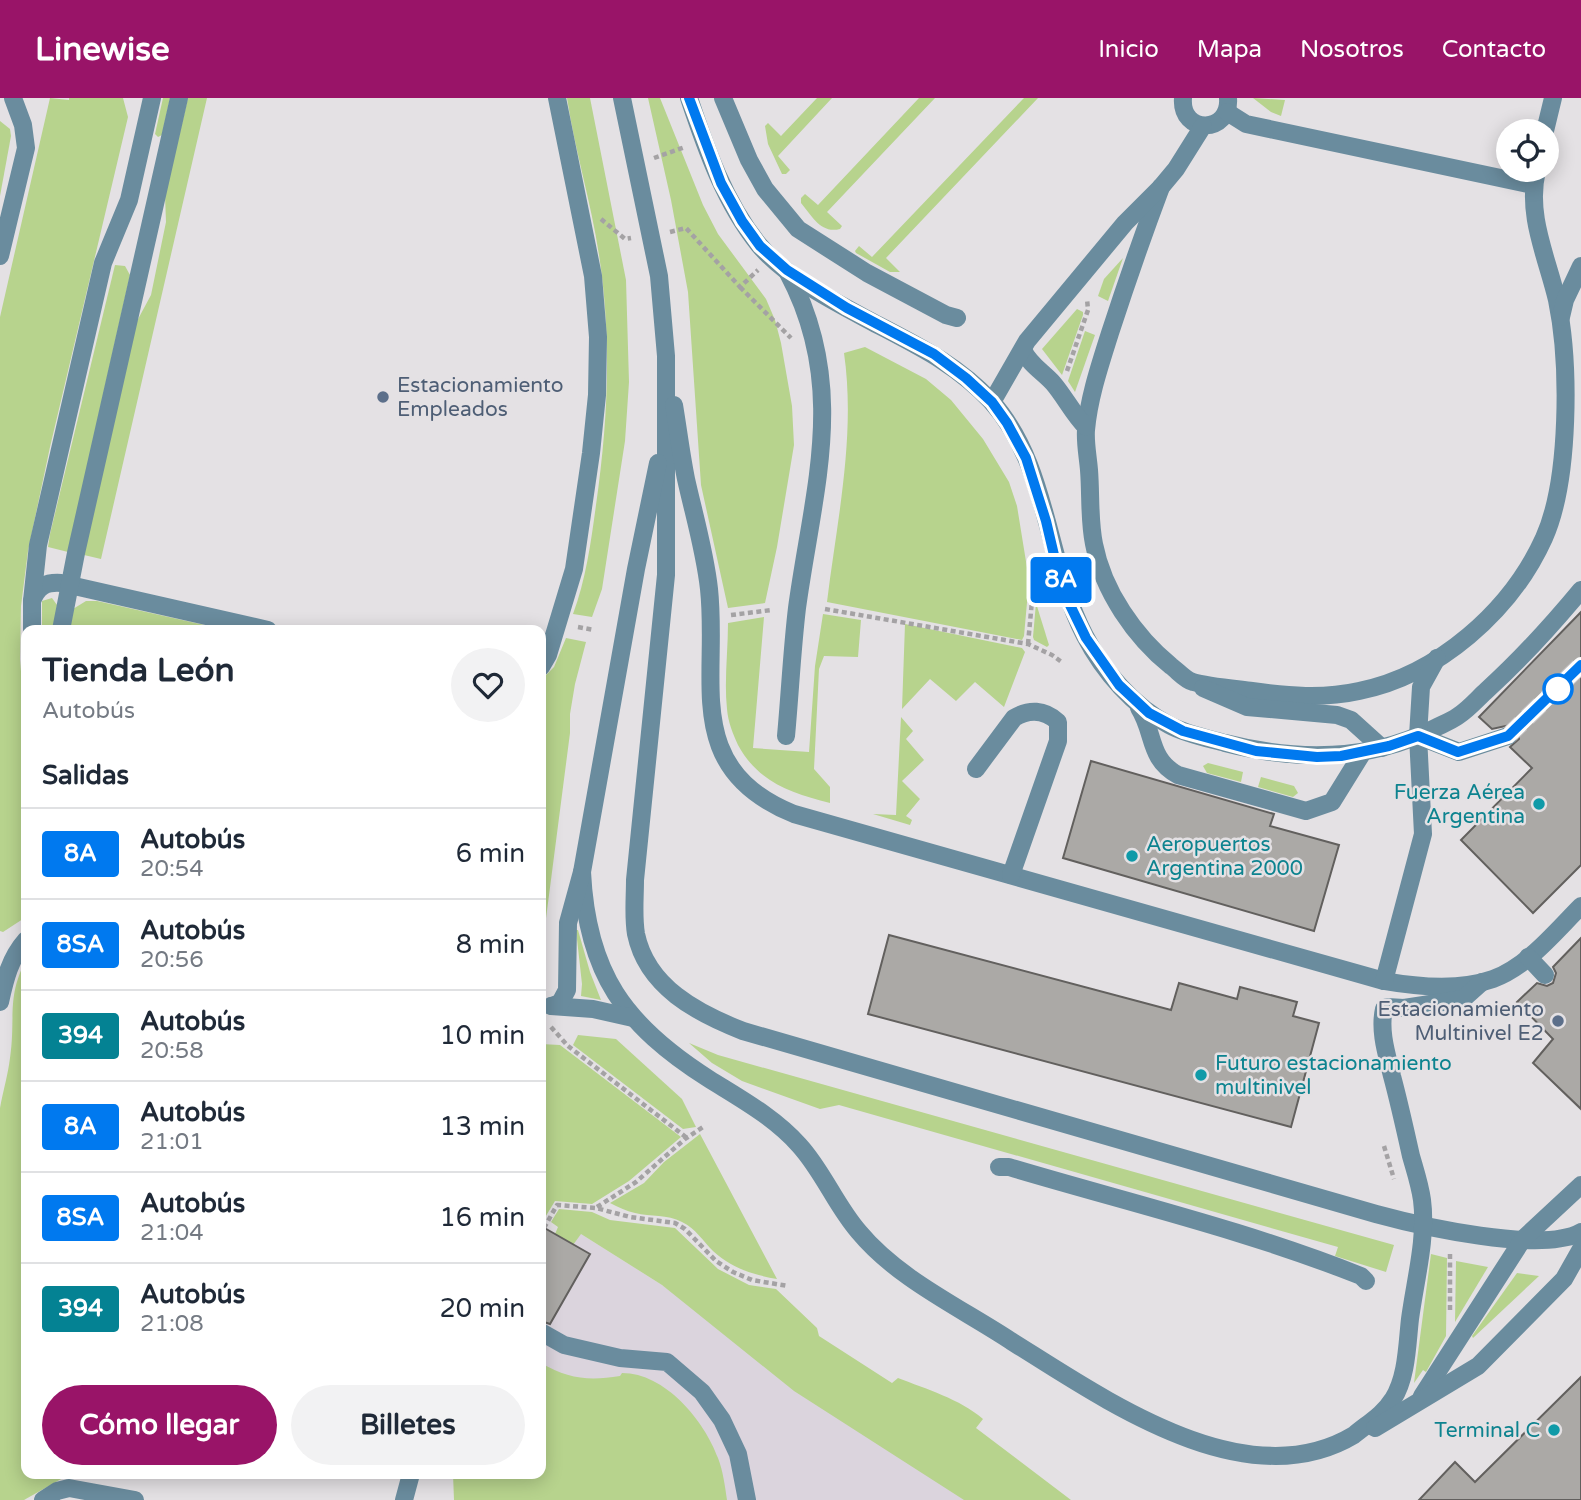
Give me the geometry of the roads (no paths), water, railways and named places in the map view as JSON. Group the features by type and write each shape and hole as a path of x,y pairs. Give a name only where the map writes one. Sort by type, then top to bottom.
{"street":[{"path":"0,256 26,148 23,125 13,98"},
{"path":"32,625 38,545 103,263 129,200 152,98"},
{"path":"62,625 179,98"},
{"path":"546,658 564,626 592,453 597,395 598,337 593,276 557,98"},
{"path":"622,98 652,236 659,276 666,356 686,477 709,589 711,716 717,739 729,762 741,781 755,795 794,814 1384,981 1430,987 1482,982 1495,978 1528,957 1581,906"},
{"path":"689,98 721,183 742,221 760,246 787,270 847,308 934,354 992,402 1026,458 1069,603 1101,662 1136,702 1147,722 1160,761 1169,770 1178,775 1306,811 1332,802 1363,752"},
{"path":"723,98 749,160 772,197 798,229 867,273 946,315 957,318"},
{"path":"1183,98 1185,113 1195,124 1203,126 1217,122 1227,105 1246,124 1496,170"},
{"path":"1548,119 1553,98"},
{"path":"992,402 1027,341 1125,223 1176,169 1203,126"},
{"path":"1191,682 1293,696 1338,695 1382,685 1438,657 1489,619 1513,590 1543,540 1555,510 1565,422 1560,321 1535,214 1535,182"},
{"path":"1161,187 1094,383 1086,428 1094,544 1099,562 1117,602 1133,626 1149,646 1191,682 1232,702 1247,706 1337,715 1351,720 1382,748"},
{"path":"129,200 154,205"},
{"path":"1560,321 1565,300 1581,266"},
{"path":"786,736 797,608 817,494 822,445 820,374 811,323 804,302 787,270"},
{"path":"1023,350 1028,361 1053,383 1086,428"},
{"path":"666,356 666,575 635,880 634,913 636,934 645,959 675,996 716,1021 743,1031 1423,1226 1551,1241 1563,1240 1581,1232"},
{"path":"547,1006 560,1003 567,990 568,923 582,872 636,569 666,429"},
{"path":"32,601 36,590 52,582 246,625"},
{"path":"1136,702 1168,725 1256,751 1317,757 1382,748 1418,736 1458,717 1513,666 1581,590"},
{"path":"1384,981 1423,834 1418,736 1421,687 1438,657"},
{"path":"976,769 1014,718 1032,710 1051,715 1058,722 1058,741 1011,875"},
{"path":"1418,736 1458,752 1508,736"},
{"path":"582,872 587,921 600,965 612,991 633,1018 706,1077 746,1101 778,1125 801,1147 859,1232 904,1273 1112,1406 1192,1451 1223,1461 1255,1466 1307,1460 1338,1448 1478,1366 1564,1279 1581,1249"},
{"path":"0,1002 6,971 21,946"},
{"path":"1528,957 1545,975"},
{"path":"1338,1448 1390,1404 1401,1383 1423,1226 1422,1199 1385,1045 1382,1016 1387,1007 1404,1008 1463,999 1482,982"},
{"path":"547,1006 593,1009 633,1018"},
{"path":"999,1167 1009,1167 1251,1237 1315,1258 1366,1281"},
{"path":"1407,1409 1429,1387 1523,1239 1581,1185"},
{"path":"546,1335 564,1345 620,1358 667,1362 702,1392 722,1420 738,1454 747,1500"},
{"path":"404,1500 410,1479"},
{"path":"43,1500 57,1491 69,1488 135,1500"}],"tunnel":[{"path":"1508,736 1581,665"}],"place":[{"name":"Estacionamiento Empleados","path":"383,397"},
{"name":"Fuerza Aérea Argentina","path":"1539,804"},
{"name":"Aeropuertos Argentina 2000","path":"1132,856"},
{"name":"Estacionamiento Multinivel E2","path":"1558,1021"},
{"name":"Futuro estacionamiento multinivel","path":"1201,1075"},
{"name":"Terminal C","path":"1554,1430"}]}
